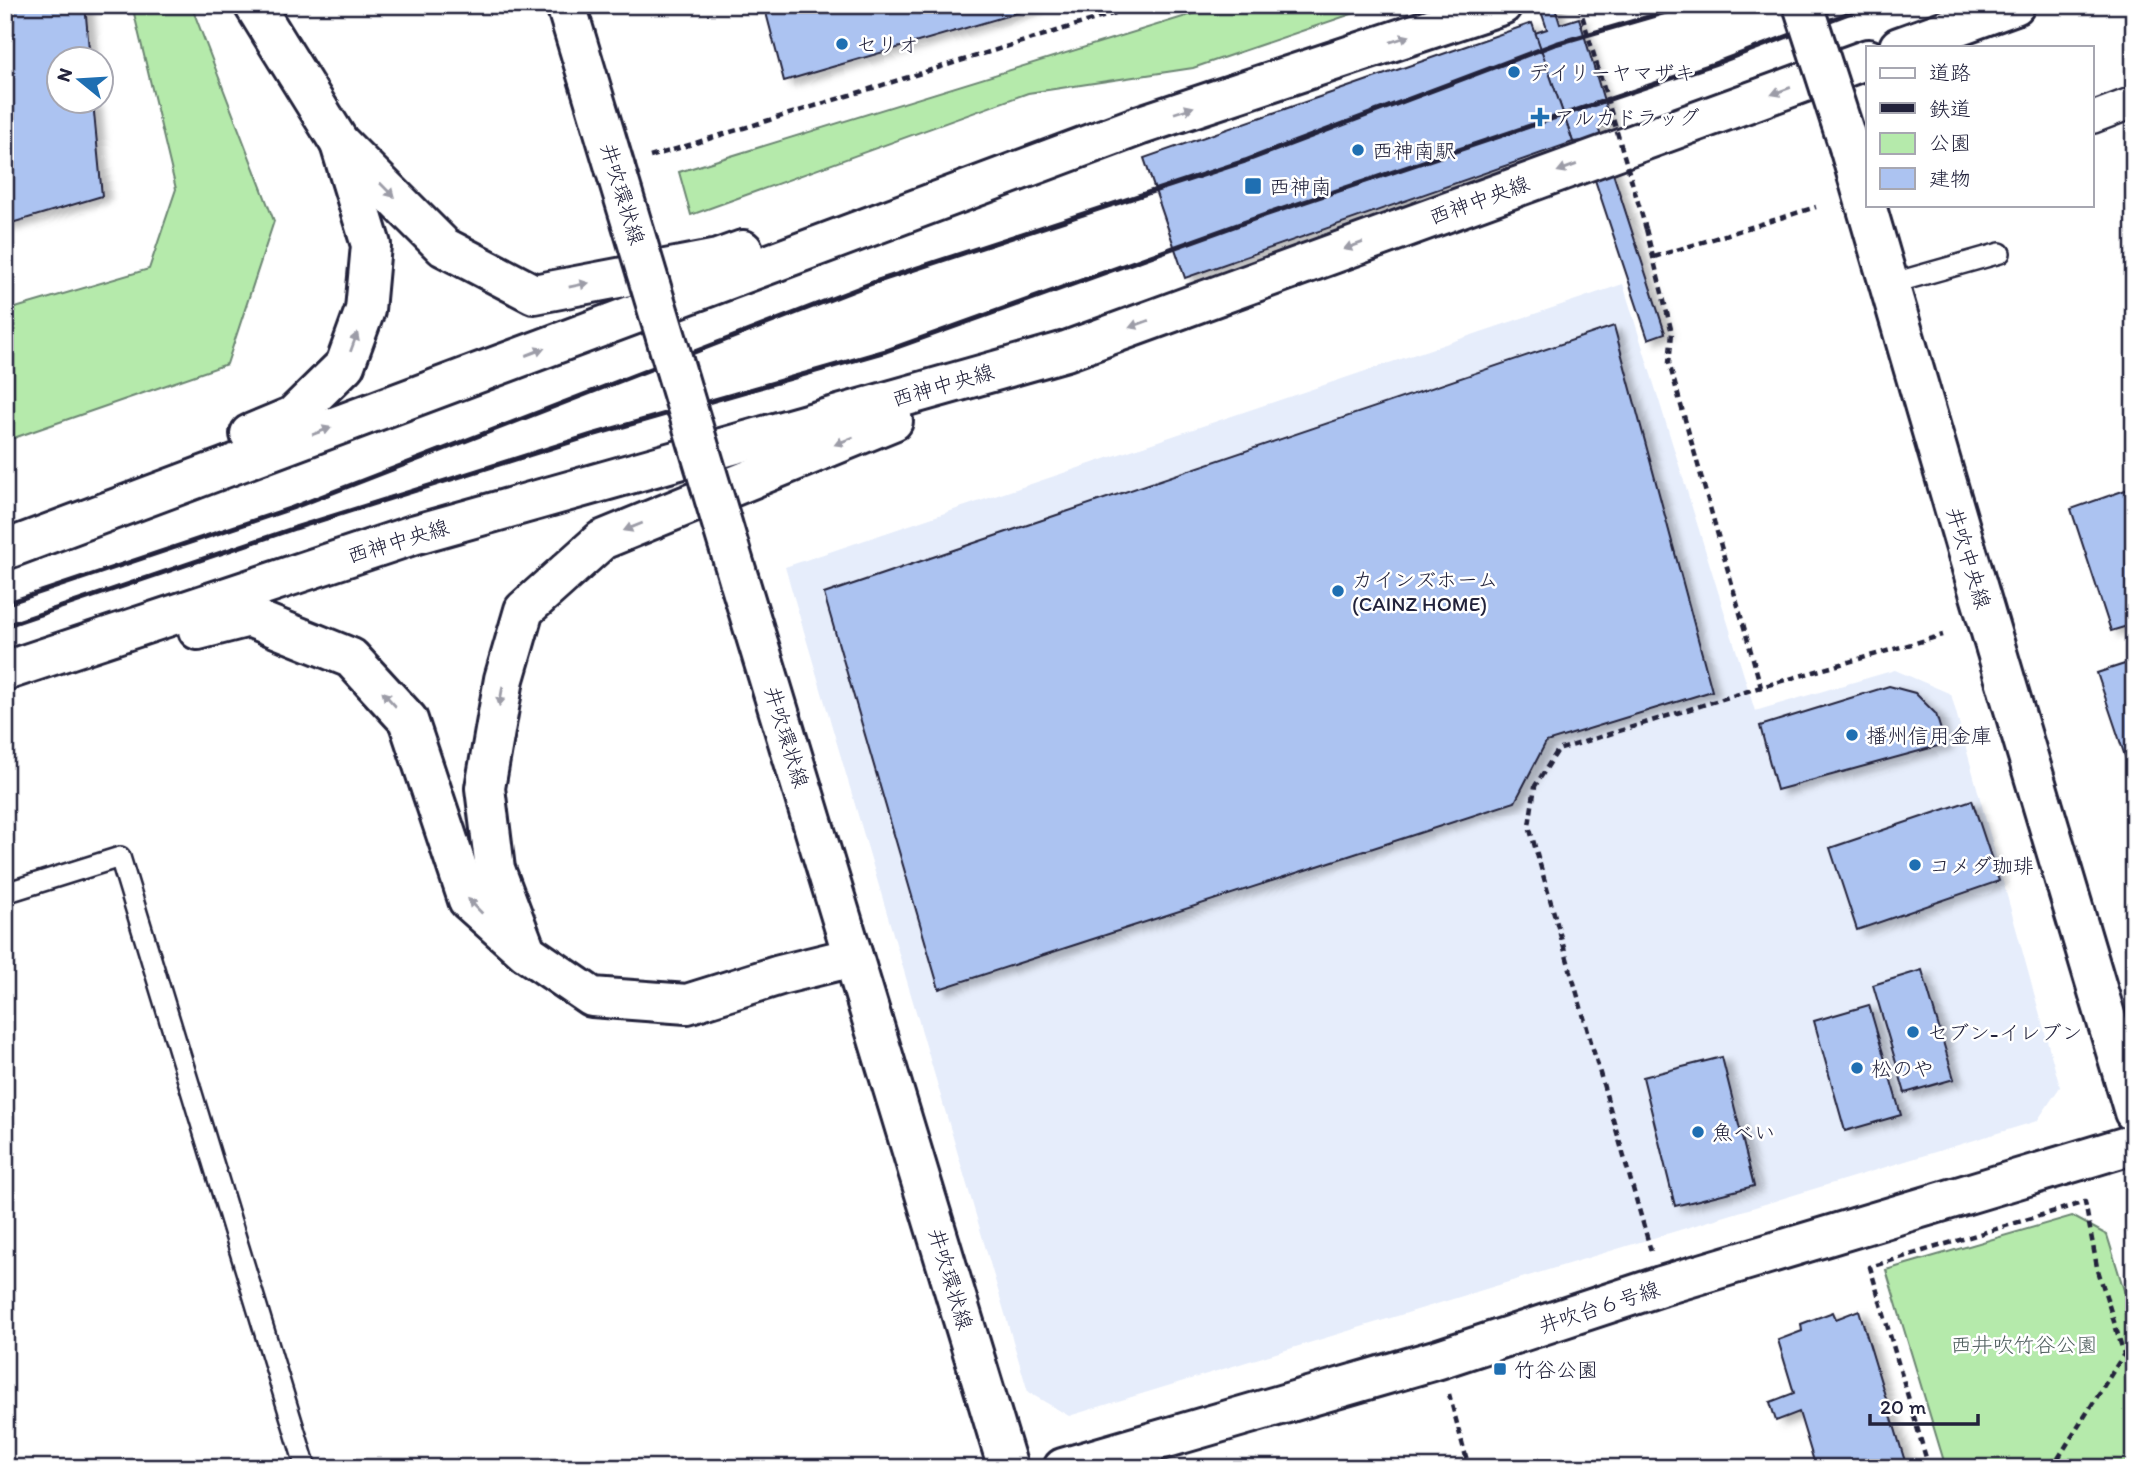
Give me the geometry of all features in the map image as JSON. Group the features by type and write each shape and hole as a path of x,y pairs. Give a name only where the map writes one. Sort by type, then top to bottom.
{"street":[{"path":"254,5 339,142 444,247 534,294 718,259 949,174 1141,125"},
{"name":"井吹環状線","path":"566,5 1008,1468"},
{"path":"5,550 1141,125 1502,5"},
{"name":"井吹中央線","path":"1803,5 1866,204"},
{"path":"1902,46 2015,5"},
{"name":"西神中央線","path":"5,670 413,535 1066,351 1866,60"},
{"path":"2094,117 2134,102"},
{"path":"5,541 293,416 345,366 365,310 371,245 339,142"},
{"name":"井吹中央線","path":"1867,206 2134,1112"},
{"path":"526,952 495,869 485,788 505,679 524,610 602,540 1066,351"},
{"path":"5,680 249,617 351,658 408,720 468,900 526,952 592,997 687,1004 780,975 853,957"},
{"name":"井吹台６号線","path":"1063,1468 1439,1359 1661,1286 2134,1144"}],"lane":[{"path":"1890,284 2000,253"},
{"path":"5,893 120,857 306,1468"}],"path":[{"path":"615,168 1141,5"},
{"path":"1579,5 1654,257 1672,333 1669,363 1760,687"},
{"path":"1654,257 1816,207"},
{"path":"1661,1286 1529,826 1535,786 1558,750 1760,687 1943,635"},
{"path":"1929,1468 1870,1267 2085,1202 2096,1267 2134,1393"},
{"path":"2052,1468 2124,1353"},
{"path":"1439,1359 1469,1468"}],"shaded area":[{"path":"1623,284 1755,711 1895,670 1951,694 2060,1087 2037,1121 1069,1416 1028,1392 785,567"}],"green space":[{"path":"132,5 191,5 274,221 227,364 5,441 5,311 149,269 176,189"},
{"path":"1222,5 1378,5 1193,68 1028,93 691,215 679,172"},
{"name":"西井吹竹谷公園","path":"2072,1216 2107,1235 2134,1323 2134,1468 1946,1468 1886,1270"}],"building":[{"path":"5,5 85,5 89,46 46,46 46,116 94,116 102,196 5,225 5,136 10,134 5,81"},
{"name":"セリオ","path":"764,5 1034,5 1034,8 784,81"},
{"path":"1539,5 1554,5 1560,24 1579,18 1611,124 1598,127 1665,333 1648,339 1582,141 1573,142 1535,33 1547,29"},
{"name":"西神南駅","path":"1532,23 1573,142 1185,278 1144,158"},
{"path":"1614,326 1712,691 1546,742 1515,802 939,989 824,594"},
{"path":"2134,487 2134,624 2111,631 2071,509"},
{"path":"2134,661 2134,773 2131,774 2097,673"},
{"name":"播州信用金庫","path":"1889,686 1915,693 1936,714 1945,744 1777,790 1760,726"},
{"name":"コメダ珈琲","path":"1972,800 1999,881 1857,930 1830,848"},
{"name":"セブン-イレブン","path":"1922,970 1954,1079 1905,1093 1873,985"},
{"name":"松のや","path":"1869,1005 1901,1115 1845,1131 1814,1021"},
{"name":"魚べい","path":"1722,1057 1754,1186 1675,1206 1643,1077"},
{"path":"1859,1310 1907,1468 1816,1468 1799,1412 1776,1421 1770,1402 1794,1393 1778,1340 1802,1331 1801,1324 1833,1312 1836,1319"}],"railway":[{"path":"5,604 292,508 875,282 1245,161 1555,44 1690,5"},
{"path":"5,626 295,528 592,435 886,351 1265,215 1714,64 1870,5"}],"place":[{"name":"セリオ","path":"842,44"},
{"name":"デイリーヤマザキ","path":"1514,72"},
{"name":"アルカドラッグ","path":"1540,117"},
{"name":"西神南駅","path":"1358,150"},
{"name":"西神南","path":"1253,186"},
{"name":"カインズホーム (CAINZ HOME)","path":"1338,591"},
{"name":"播州信用金庫","path":"1852,735"},
{"name":"コメダ珈琲","path":"1915,865"},
{"name":"セブン-イレブン","path":"1913,1032"},
{"name":"松のや","path":"1857,1068"},
{"name":"魚べい","path":"1698,1132"},
{"name":"竹谷公園","path":"1500,1369"}]}
